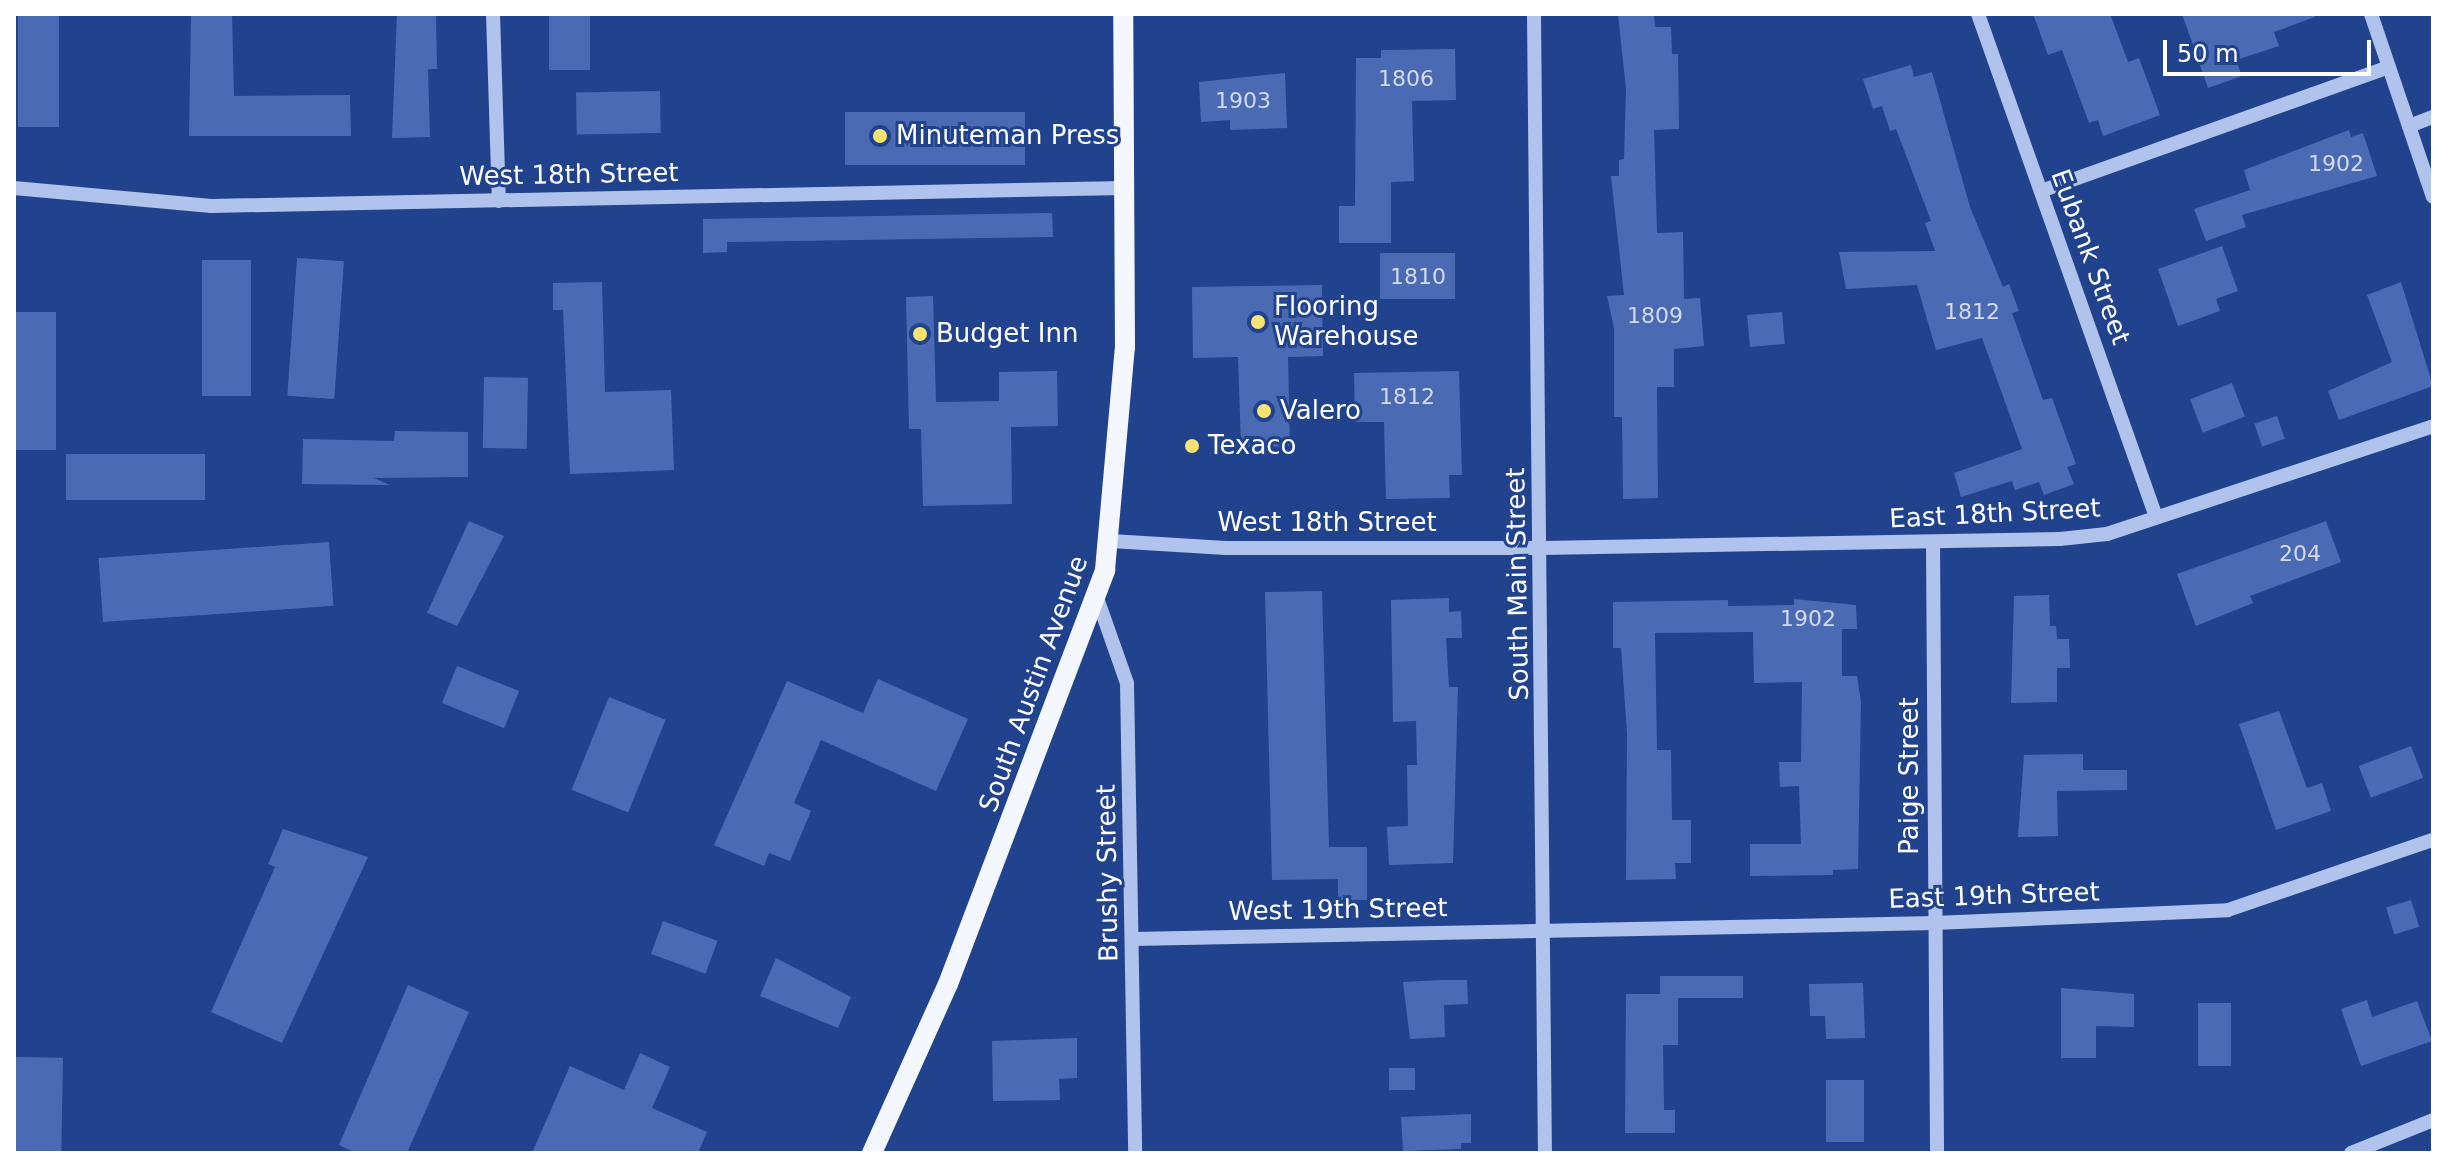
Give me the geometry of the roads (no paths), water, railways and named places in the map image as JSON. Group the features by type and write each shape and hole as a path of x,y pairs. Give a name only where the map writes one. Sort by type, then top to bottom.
{"main road":[{"name":"South Austin Avenue","path":"872,1153 948,984 1097,598 1111,541 1125,348 1123,14"}],"street":[{"path":"493,14 499,201"},
{"name":"South Main Street","path":"1534,14 1542,548 1545,1153"},
{"name":"Eubank Street","path":"1978,14 2156,517"},
{"path":"2371,14 2433,197"},
{"path":"2041,191 2389,67"},
{"path":"2409,126 2433,117"},
{"name":"West 18th Street","path":"14,188 211,206 1125,188"},
{"name":"East 18th Street","path":"1542,548 1933,543 2107,534 2433,426"},
{"name":"West 18th Street","path":"1111,541 1226,548 1542,548"},
{"name":"Paige Street","path":"1933,543 1937,1153"},
{"name":"Brushy Street","path":"1097,598 1127,683 1135,1153"},
{"name":"East 19th Street","path":"1544,930 1935,923 2228,910 2433,840"},
{"name":"West 19th Street","path":"1133,939 1544,930"},
{"path":"2351,1153 2433,1120"}],"place":[{"name":"Minuteman Press","path":"880,136"},
{"name":"Flooring Warehouse","path":"1258,322"},
{"name":"Budget Inn","path":"920,334"},
{"name":"Valero","path":"1264,411"},
{"name":"Texaco","path":"1192,446"}]}
